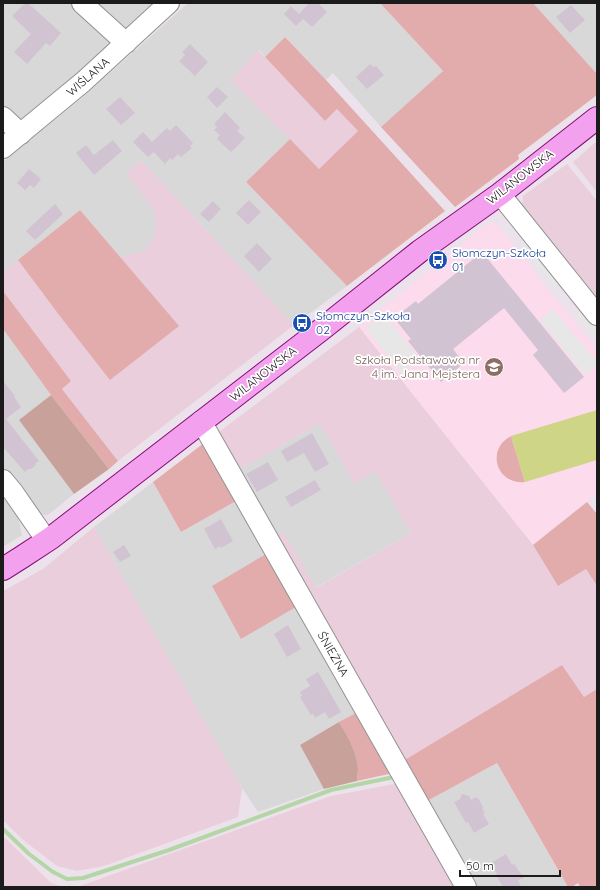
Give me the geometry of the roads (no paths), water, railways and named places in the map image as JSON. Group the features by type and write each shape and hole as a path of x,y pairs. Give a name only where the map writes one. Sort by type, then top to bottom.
{"main road":[{"name":"WILANOWSKA","path":"3,568 47,541 420,251 500,194 597,118"}],"street":[{"path":"82,3 126,43"},
{"name":"WIŚLANA","path":"3,148 83,82 169,3"},
{"path":"3,117 21,134"},
{"path":"500,194 597,315"},
{"name":"ŚNIEŻNA","path":"201,421 466,887"},
{"path":"3,480 47,541"}],"waterway":[{"path":"3,829 29,854 53,872 67,879 83,878 169,850 331,790 394,777"}],"place":[{"name":"Słomczyn-Szkoła 01","path":"438,260"},
{"name":"Słomczyn-Szkoła 02","path":"302,323"},
{"name":"Szkoła Podstawowa nr 4 im. Jana Mejstera","path":"494,367"}]}
